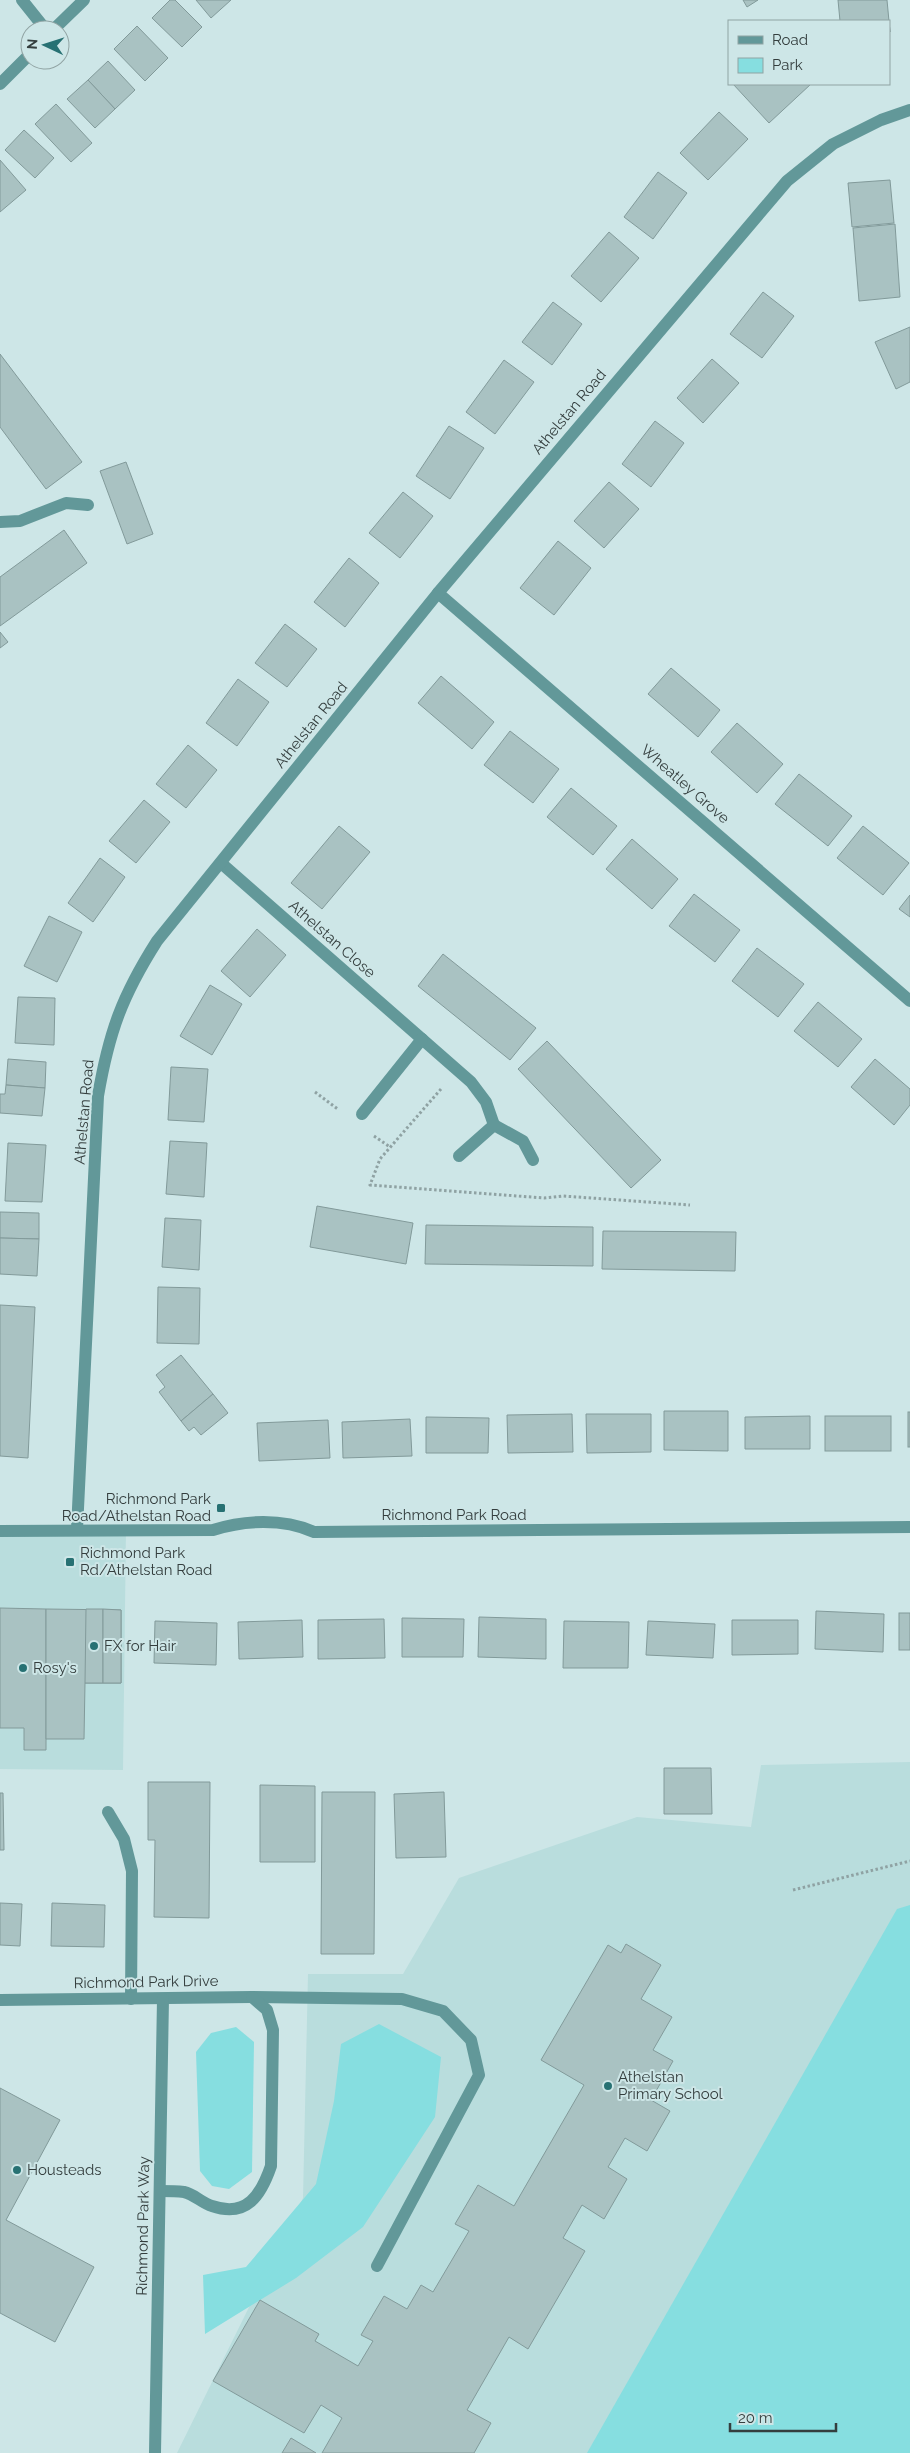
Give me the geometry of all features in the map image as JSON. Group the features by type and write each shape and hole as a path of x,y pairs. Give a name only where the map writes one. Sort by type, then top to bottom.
{"street":[{"path":"22,0 38,20"},
{"path":"63,20 84,0"},
{"path":"0,84 20,64"},
{"name":"Athelstan Road","path":"78,1529 98,1096 105,1053 118,1011 136,975 157,942 438,593 787,181 833,144 881,120 910,110"},
{"path":"0,522 20,521 66,503 88,505"},
{"name":"Wheatley Grove","path":"438,593 910,1001"},
{"name":"Athelstan Close","path":"220,863 472,1082 486,1102 494,1125"},
{"path":"362,1114 422,1039"},
{"path":"458,1156 494,1125 523,1141 533,1160"},
{"name":"Richmond Park Road","path":"0,1531 78,1529 213,1530 237,1524 286,1523 314,1532 910,1527"},
{"path":"108,1812 124,1840 132,1871 131,1999"},
{"path":"160,2191 185,2192 212,2206 235,2209 253,2202 264,2186 271,2166 273,2030 267,2010 252,1997"},
{"name":"Richmond Park Drive","path":"0,2000 252,1997 402,1999 443,2011 471,2040 479,2075 377,2266"},
{"name":"Richmond Park Way","path":"156,2453 163,1999"}],"path":[{"path":"444,1084 380,1160 370,1185 544,1198 563,1196 690,1205"},
{"path":"793,1890 910,1860"}],"shaded area":[{"path":"126,1529 123,1770 0,1769 0,1531"},
{"name":"Athelstan Primary School","path":"910,1762 910,2453 177,2453 303,2198 308,1974 403,1974 459,1878 637,1817 751,1827 761,1765"}],"green space":[{"path":"910,1905 910,2453 587,2453 897,1909"},
{"path":"379,2024 441,2057 435,2117 363,2227 296,2278 205,2334 203,2275 246,2267 316,2184 334,2101 341,2044"},
{"path":"236,2027 254,2042 252,2172 229,2189 212,2186 200,2171 196,2052 211,2033"}],"building":[{"path":"170,0 175,0 202,27 182,47 152,18"},
{"path":"196,0 231,0 211,18"},
{"path":"743,0 758,0 747,7"},
{"path":"838,0 887,0 889,20 840,20"},
{"path":"137,26 168,58 145,81 114,49"},
{"path":"108,61 135,90 115,109 88,80"},
{"path":"88,80 115,109 95,128 67,99"},
{"path":"734,85 810,85 769,123"},
{"path":"56,104 92,143 71,162 35,124"},
{"path":"719,112 748,139 708,180 680,153"},
{"path":"24,130 54,158 35,178 5,150"},
{"path":"0,160 26,190 0,212"},
{"path":"658,172 687,193 653,239 624,217"},
{"path":"890,180 894,223 852,227 848,183"},
{"path":"895,224 900,297 859,301 853,228"},
{"path":"609,232 639,258 601,302 571,276"},
{"path":"763,292 794,316 762,358 730,334"},
{"path":"553,302 582,324 552,365 522,342"},
{"path":"910,327 910,382 896,389 875,342"},
{"path":"0,354 82,462 46,489 0,427"},
{"path":"712,359 739,383 703,423 677,398"},
{"path":"504,360 534,382 495,434 466,412"},
{"path":"655,421 684,443 651,487 622,464"},
{"path":"449,426 484,448 450,499 416,476"},
{"path":"126,462 153,534 127,544 100,471"},
{"path":"609,482 639,509 604,548 574,521"},
{"path":"403,492 433,516 400,558 369,533"},
{"path":"64,530 87,563 0,626 0,577"},
{"path":"558,541 591,568 554,615 520,588"},
{"path":"349,558 379,583 345,627 314,602"},
{"path":"285,624 317,649 287,687 255,663"},
{"path":"0,632 8,642 0,648"},
{"path":"671,668 720,710 698,737 648,694"},
{"path":"441,676 494,722 472,749 418,703"},
{"path":"238,679 269,702 237,746 206,723"},
{"path":"737,723 783,764 757,793 711,752"},
{"path":"510,731 559,769 533,803 484,765"},
{"path":"188,745 217,770 186,808 156,784"},
{"path":"799,774 852,816 828,846 775,804"},
{"path":"571,788 617,826 593,855 547,817"},
{"path":"144,800 170,822 136,863 109,841"},
{"path":"339,826 370,852 322,909 291,883"},
{"path":"863,826 909,863 883,895 837,858"},
{"path":"632,839 678,879 652,909 606,869"},
{"path":"100,858 125,877 93,922 68,903"},
{"path":"694,894 740,930 715,962 669,926"},
{"path":"910,895 910,917 899,909"},
{"path":"49,916 82,932 57,982 24,966"},
{"path":"257,929 286,955 250,997 221,971"},
{"path":"757,948 804,984 778,1017 732,981"},
{"path":"443,954 536,1028 510,1060 418,986"},
{"path":"210,985 242,1004 212,1055 180,1036"},
{"path":"18,997 55,998 54,1045 15,1043"},
{"path":"818,1002 862,1039 838,1067 794,1031"},
{"path":"547,1041 661,1160 631,1188 518,1069"},
{"path":"8,1059 46,1062 45,1088 6,1085"},
{"path":"875,1059 910,1089 910,1105 894,1125 851,1087"},
{"path":"171,1067 208,1069 204,1122 168,1120"},
{"path":"6,1085 45,1088 42,1116 0,1113 0,1094 5,1094"},
{"path":"170,1141 207,1143 204,1197 166,1194"},
{"path":"8,1143 46,1145 42,1202 5,1201"},
{"path":"317,1206 413,1223 406,1264 310,1247"},
{"path":"0,1212 39,1213 39,1239 0,1238"},
{"path":"165,1218 201,1220 199,1270 162,1267"},
{"path":"426,1225 593,1227 593,1266 425,1264"},
{"path":"603,1231 736,1232 735,1271 602,1269"},
{"path":"0,1238 39,1239 37,1276 0,1274"},
{"path":"158,1287 200,1288 199,1344 157,1343"},
{"path":"0,1305 35,1307 28,1458 0,1456"},
{"path":"181,1355 213,1394 181,1421 159,1392 165,1387 156,1375"},
{"path":"213,1394 228,1413 201,1435 194,1427 189,1431 181,1421"},
{"path":"664,1411 728,1411 728,1451 664,1450"},
{"path":"908,1412 910,1412 910,1447 908,1447"},
{"path":"572,1414 573,1452 508,1453 507,1415"},
{"path":"586,1414 651,1414 651,1452 587,1453"},
{"path":"810,1416 810,1449 745,1449 745,1417"},
{"path":"825,1416 891,1416 891,1451 825,1451"},
{"path":"426,1417 489,1418 488,1453 426,1453"},
{"path":"410,1419 412,1456 343,1458 342,1422"},
{"path":"328,1420 330,1458 259,1461 257,1423"},
{"name":"Rosy's","path":"0,1608 46,1609 46,1750 24,1750 24,1728 0,1728"},
{"path":"46,1609 121,1610 121,1683 85,1683 84,1739 46,1739"},
{"name":"FX for Hair","path":"86,1609 103,1609 103,1683 85,1683"},
{"path":"103,1609 121,1610 121,1683 103,1683"},
{"path":"816,1611 884,1614 883,1652 815,1649"},
{"path":"899,1613 910,1613 910,1650 899,1650"},
{"path":"479,1617 546,1619 546,1659 478,1657"},
{"path":"402,1618 464,1619 463,1657 402,1657"},
{"path":"384,1619 385,1658 318,1659 318,1620"},
{"path":"302,1620 303,1657 239,1659 238,1622"},
{"path":"732,1620 798,1620 798,1654 732,1655"},
{"path":"155,1621 217,1623 216,1665 154,1663"},
{"path":"564,1621 629,1622 628,1668 563,1668"},
{"path":"648,1621 715,1624 713,1658 646,1655"},
{"path":"664,1768 711,1768 712,1814 664,1814"},
{"path":"148,1782 210,1782 209,1918 154,1917 155,1840 148,1840"},
{"path":"260,1785 315,1786 315,1862 260,1862"},
{"path":"322,1792 375,1792 374,1954 321,1954"},
{"path":"444,1792 446,1857 396,1858 394,1794"},
{"path":"0,1793 3,1793 4,1850 0,1850"},
{"path":"0,1903 22,1904 20,1946 0,1945"},
{"path":"52,1903 105,1905 104,1947 51,1946"},
{"path":"626,1944 661,1965 641,1999 672,2017 653,2050 673,2061 651,2100 670,2111 647,2151 625,2138 608,2167 627,2179 604,2219 582,2205 563,2238 585,2251 528,2349 509,2337 467,2410 491,2423 474,2453 322,2453 342,2418 321,2405 304,2433 213,2381 260,2300 319,2334 315,2341 358,2366 373,2341 361,2335 384,2296 407,2309 421,2285 433,2292 469,2231 455,2224 478,2185 514,2206 584,2085 541,2060 608,1945 621,1953"},
{"name":"Housteads","path":"0,2088 60,2120 6,2220 94,2267 55,2342 0,2313"},
{"path":"291,2438 316,2453 282,2453"}],"place":[{"name":"Richmond Park Road/Athelstan Road","path":"221,1508"},
{"name":"Richmond Park Rd/Athelstan Road","path":"70,1562"},
{"name":"FX for Hair","path":"94,1646"},
{"name":"Rosy's","path":"23,1668"},
{"name":"Athelstan Primary School","path":"608,2086"},
{"name":"Housteads","path":"17,2170"}]}
